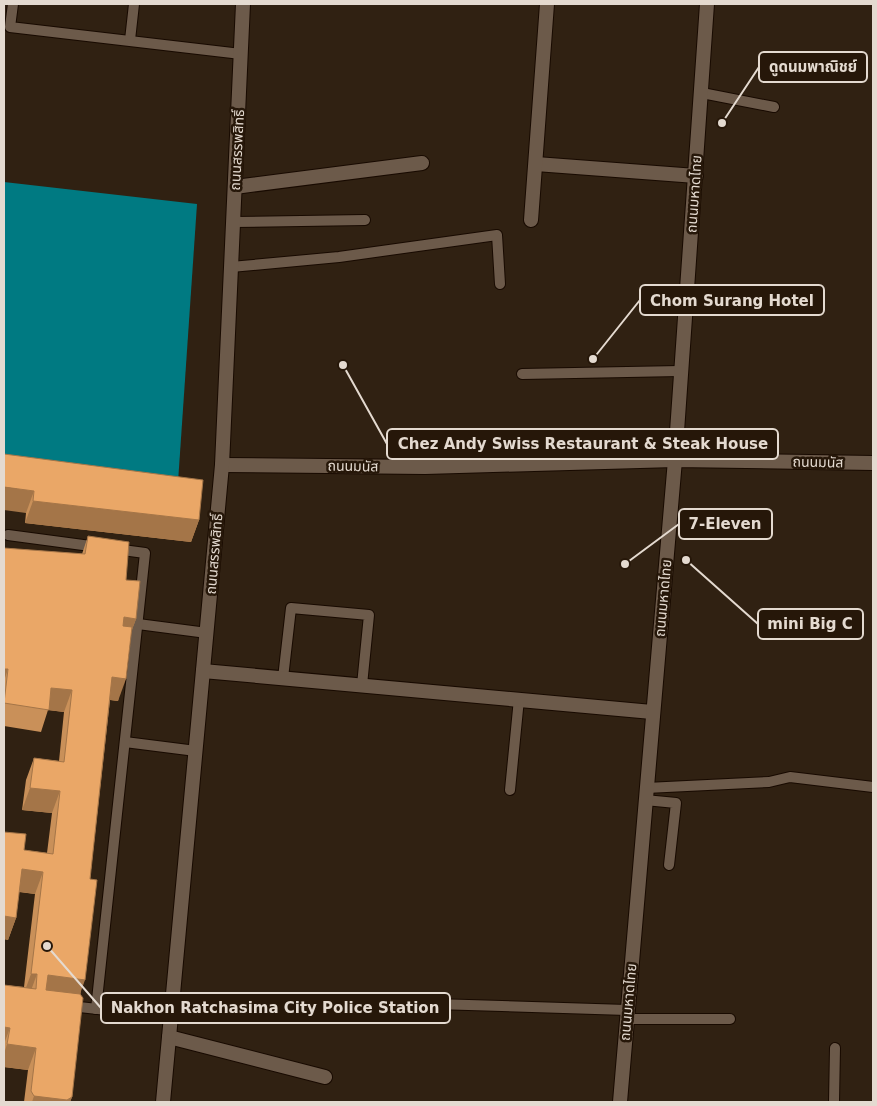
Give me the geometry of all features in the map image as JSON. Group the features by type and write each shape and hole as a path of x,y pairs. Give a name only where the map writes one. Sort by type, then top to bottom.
{"street":[{"name":"ถนนสรรพสิทธิ์","path":"163,1102 222,465 243,4"},
{"path":"531,220 547,4"},
{"name":"ถนนมหาดไทย","path":"620,1102 675,460 707,4"},
{"path":"235,186 422,164"},
{"path":"536,164 696,176"},
{"name":"ถนนมนัส","path":"222,465 424,467 675,460 873,463"},
{"path":"203,671 652,712"},
{"path":"169,1037 324,1077"}],"lane":[{"path":"13,4 10,27 241,54"},
{"path":"130,40 134,4"},
{"path":"702,93 774,107"},
{"path":"233,222 365,220"},
{"path":"231,267 339,257 497,236 500,284"},
{"path":"522,374 680,371"},
{"path":"8,535 145,553 96,1009"},
{"path":"283,678 291,608 369,615 362,685"},
{"path":"138,624 207,632"},
{"path":"510,790 519,699"},
{"path":"125,742 196,751"},
{"path":"645,794 768,782 790,777 873,787"},
{"path":"645,794 676,803 669,865"},
{"path":"435,1004 730,1019"},
{"path":"58,1005 171,1017"},
{"path":"834,1102 836,1048"}],"water":[{"path":"4,182 197,204 177,497 4,474"}],"building":[{"path":"4,454 203,480 199,520 33,501 34,491 4,487"},
{"path":"88,536 129,542 126,580 140,581 136,619 124,617 123,626 132,627 126,679 112,677 90,879 97,880 85,980 48,975 46,990 80,994 83,998 72,1097 67,1100 34,1096 31,1091 36,1048 7,1044 10,1028 4,1027 4,985 36,989 37,974 31,974 43,872 22,869 16,918 4,916 4,832 26,834 24,850 53,854 60,791 30,788 34,758 64,762 72,690 51,688 49,710 4,703 8,669 4,669 4,548 85,554"}],"place":[{"name":"ดูดนมพาณิชย์","path":"722,123"},
{"name":"Chom Surang Hotel","path":"593,359"},
{"name":"Chez Andy Swiss Restaurant & Steak House","path":"343,365"},
{"name":"mini Big C","path":"686,560"},
{"name":"7-Eleven","path":"625,564"},
{"name":"Nakhon Ratchasima City Police Station","path":"47,946"}]}
